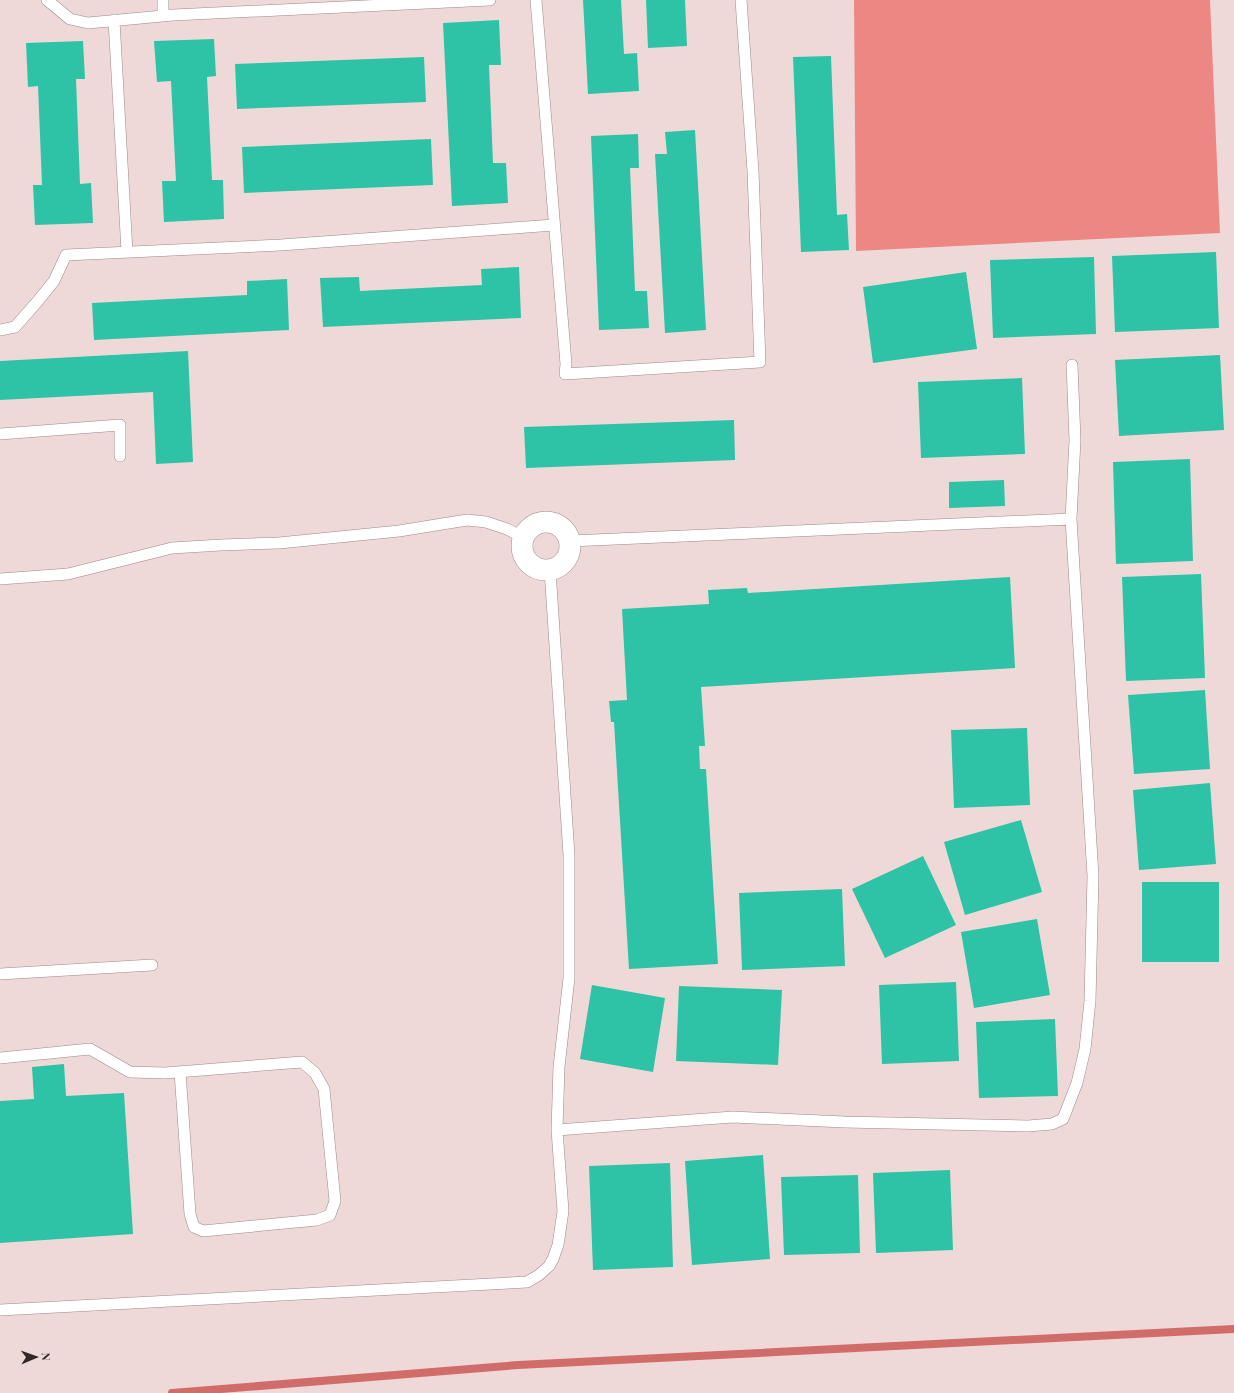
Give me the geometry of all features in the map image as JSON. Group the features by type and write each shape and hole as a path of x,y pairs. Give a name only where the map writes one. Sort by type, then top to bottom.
{"street":[{"path":"548,521 556,523 563,528 570,541 568,557 563,563 550,570 541,570 537,568 527,561 523,554 523,537 527,530 540,522 548,521"}],"lane":[{"path":"47,0 70,19 88,23 163,16 400,2 490,0"},
{"path":"163,0 163,16"},
{"path":"536,0 566,364 565,374 760,362 753,171 741,0"},
{"path":"114,20 128,252"},
{"path":"0,330 15,327 37,302 54,281 66,254 281,245 554,225"},
{"path":"558,1130 733,1117 844,1122 1028,1126 1052,1124 1063,1119 1076,1083 1085,1049 1090,1001 1093,876 1071,518 1075,440 1072,365"},
{"path":"0,434 120,425 120,456"},
{"path":"570,541 1071,518"},
{"path":"0,579 68,574 172,548 279,543 399,531 467,520 486,522 507,529 523,537"},
{"path":"0,1310 527,1282 539,1275 549,1266 558,1245 563,1211 558,1130 559,1067 569,978 568,855 550,570"},
{"path":"0,974 152,965"},
{"path":"0,1058 90,1050 130,1072 165,1073 302,1062 315,1073 324,1089 335,1201 330,1215 317,1220 210,1231 203,1231 194,1227 190,1214 180,1072"}],"shaded area":[{"path":"854,0 1210,0 1220,233 856,251"}],"building":[{"path":"583,0 621,0 624,54 637,53 639,91 588,94"},
{"path":"646,0 685,0 687,46 648,48"},
{"path":"499,20 501,65 489,65 493,163 506,163 508,203 452,206 443,23"},
{"path":"214,39 216,76 207,77 212,180 223,180 224,219 164,222 162,181 176,181 171,81 157,82 154,41"},
{"path":"83,41 85,79 76,79 80,184 91,183 93,223 35,225 33,185 42,185 38,86 28,87 26,43"},
{"path":"831,56 837,215 847,214 849,250 801,252 793,57"},
{"path":"424,57 426,102 237,109 235,64"},
{"path":"695,130 706,330 665,333 655,154 667,154 665,132"},
{"path":"638,134 639,168 630,168 635,291 647,291 649,328 599,330 591,136"},
{"path":"431,139 433,185 244,193 242,147"},
{"path":"1216,252 1219,328 1115,332 1112,256"},
{"path":"1094,257 1096,334 993,338 990,260"},
{"path":"519,267 521,318 323,327 320,278 359,277 360,291 482,285 481,269"},
{"path":"966,272 977,349 873,363 863,287"},
{"path":"287,279 289,330 94,340 92,303 247,295 247,281"},
{"path":"188,351 193,462 156,464 153,392 0,400 0,361"},
{"path":"1220,355 1224,430 1119,436 1115,360"},
{"path":"1022,378 1025,454 921,458 918,382"},
{"path":"734,420 735,460 526,468 524,427"},
{"path":"1190,459 1193,561 1116,564 1113,462"},
{"path":"1004,480 1005,506 949,508 949,482"},
{"path":"1201,574 1205,678 1126,681 1122,577"},
{"path":"1010,577 1015,668 701,687 705,746 699,746 700,769 706,769 718,964 629,969 614,722 611,722 609,701 627,700 622,609 709,604 708,590 747,588 748,593"},
{"path":"1205,690 1210,769 1134,774 1128,695"},
{"path":"1027,728 1030,805 954,808 951,730"},
{"path":"1210,783 1216,864 1139,870 1133,790"},
{"path":"1021,820 1042,892 965,915 944,842"},
{"path":"923,856 956,925 885,958 852,889"},
{"path":"1142,882 1219,882 1219,962 1142,962"},
{"path":"842,889 845,966 742,970 739,893"},
{"path":"1037,919 1050,995 974,1008 961,932"},
{"path":"956,982 959,1061 882,1064 879,985"},
{"path":"592,985 665,998 653,1072 580,1059"},
{"path":"679,986 782,990 778,1065 676,1061"},
{"path":"1055,1019 1058,1096 979,1098 976,1022"},
{"path":"64,1064 66,1096 124,1093 133,1234 0,1243 0,1101 34,1099 32,1067"},
{"path":"763,1155 770,1259 692,1265 685,1161"},
{"path":"670,1163 673,1267 593,1270 589,1166"},
{"path":"950,1170 953,1250 876,1253 873,1173"},
{"path":"858,1175 860,1253 784,1255 781,1177"}],"waterway":[{"path":"172,1393 518,1365 1234,1329"}]}
